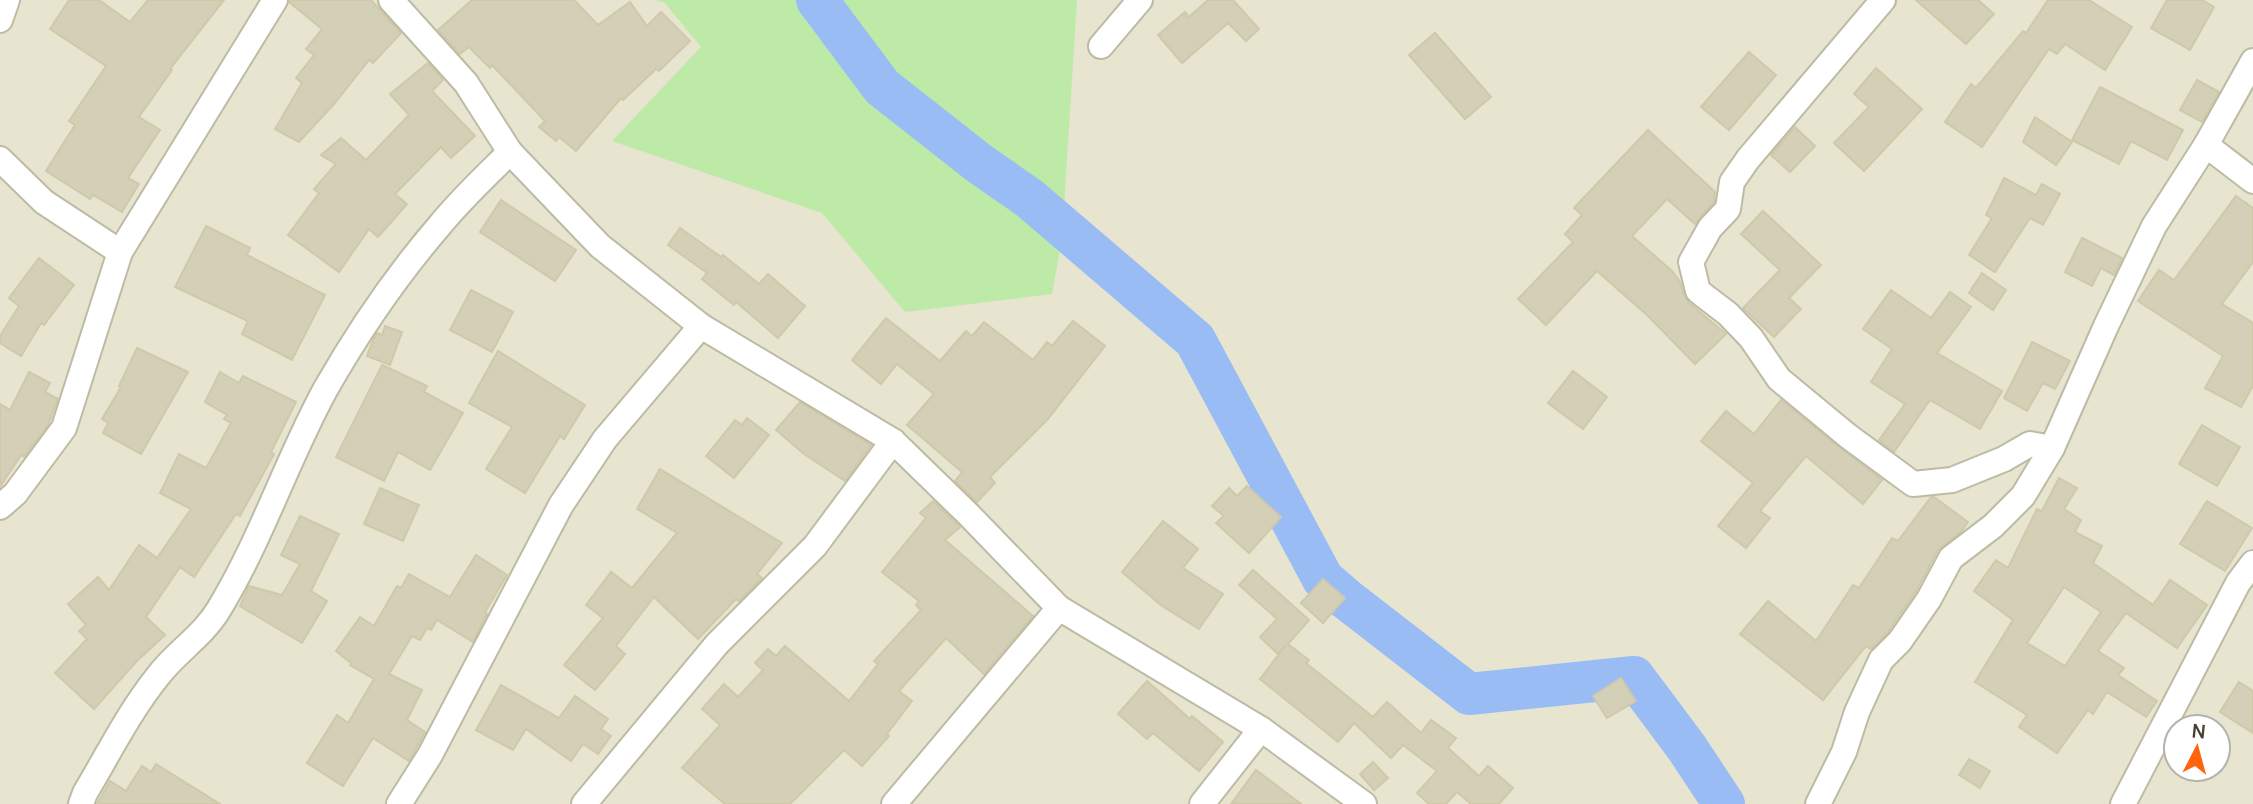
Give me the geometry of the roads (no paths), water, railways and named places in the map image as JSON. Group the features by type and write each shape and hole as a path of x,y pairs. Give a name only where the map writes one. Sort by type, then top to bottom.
{"street":[{"path":"0,20 7,0"},
{"path":"0,507 15,494 64,428 120,251 275,0"},
{"path":"391,0 466,83 510,152 600,246 701,326 892,441 1059,608 1261,729 1364,804"},
{"path":"1101,46 1140,0"},
{"path":"1883,0 1748,159 1732,182 1728,209 1710,228 1691,262 1698,291 1728,314 1751,338 1779,379 1848,436 1913,484 1952,480 2004,459 2030,444 2052,448"},
{"path":"1818,804 1844,752 1857,712 1881,660 1900,641 1915,620 1951,558 1993,526 2023,496 2052,448 2154,226 2206,145 2253,61"},
{"path":"2206,145 2253,181"},
{"path":"81,804 124,723 159,673 191,644 217,613 245,563 269,506 324,393 351,345 404,269 441,222 510,152"},
{"path":"0,159 44,202 120,251"},
{"path":"399,804 429,755 561,505 605,439 701,326"},
{"path":"584,804 717,645 815,546 892,441"},
{"path":"2123,804 2232,593 2253,563"},
{"path":"894,804 1059,608"},
{"path":"1202,804 1261,729"}],"waterway":[{"path":"817,0 882,87 980,164 1029,198 1195,340 1323,579 1469,694 1634,677 1687,748 1724,804"}]}
